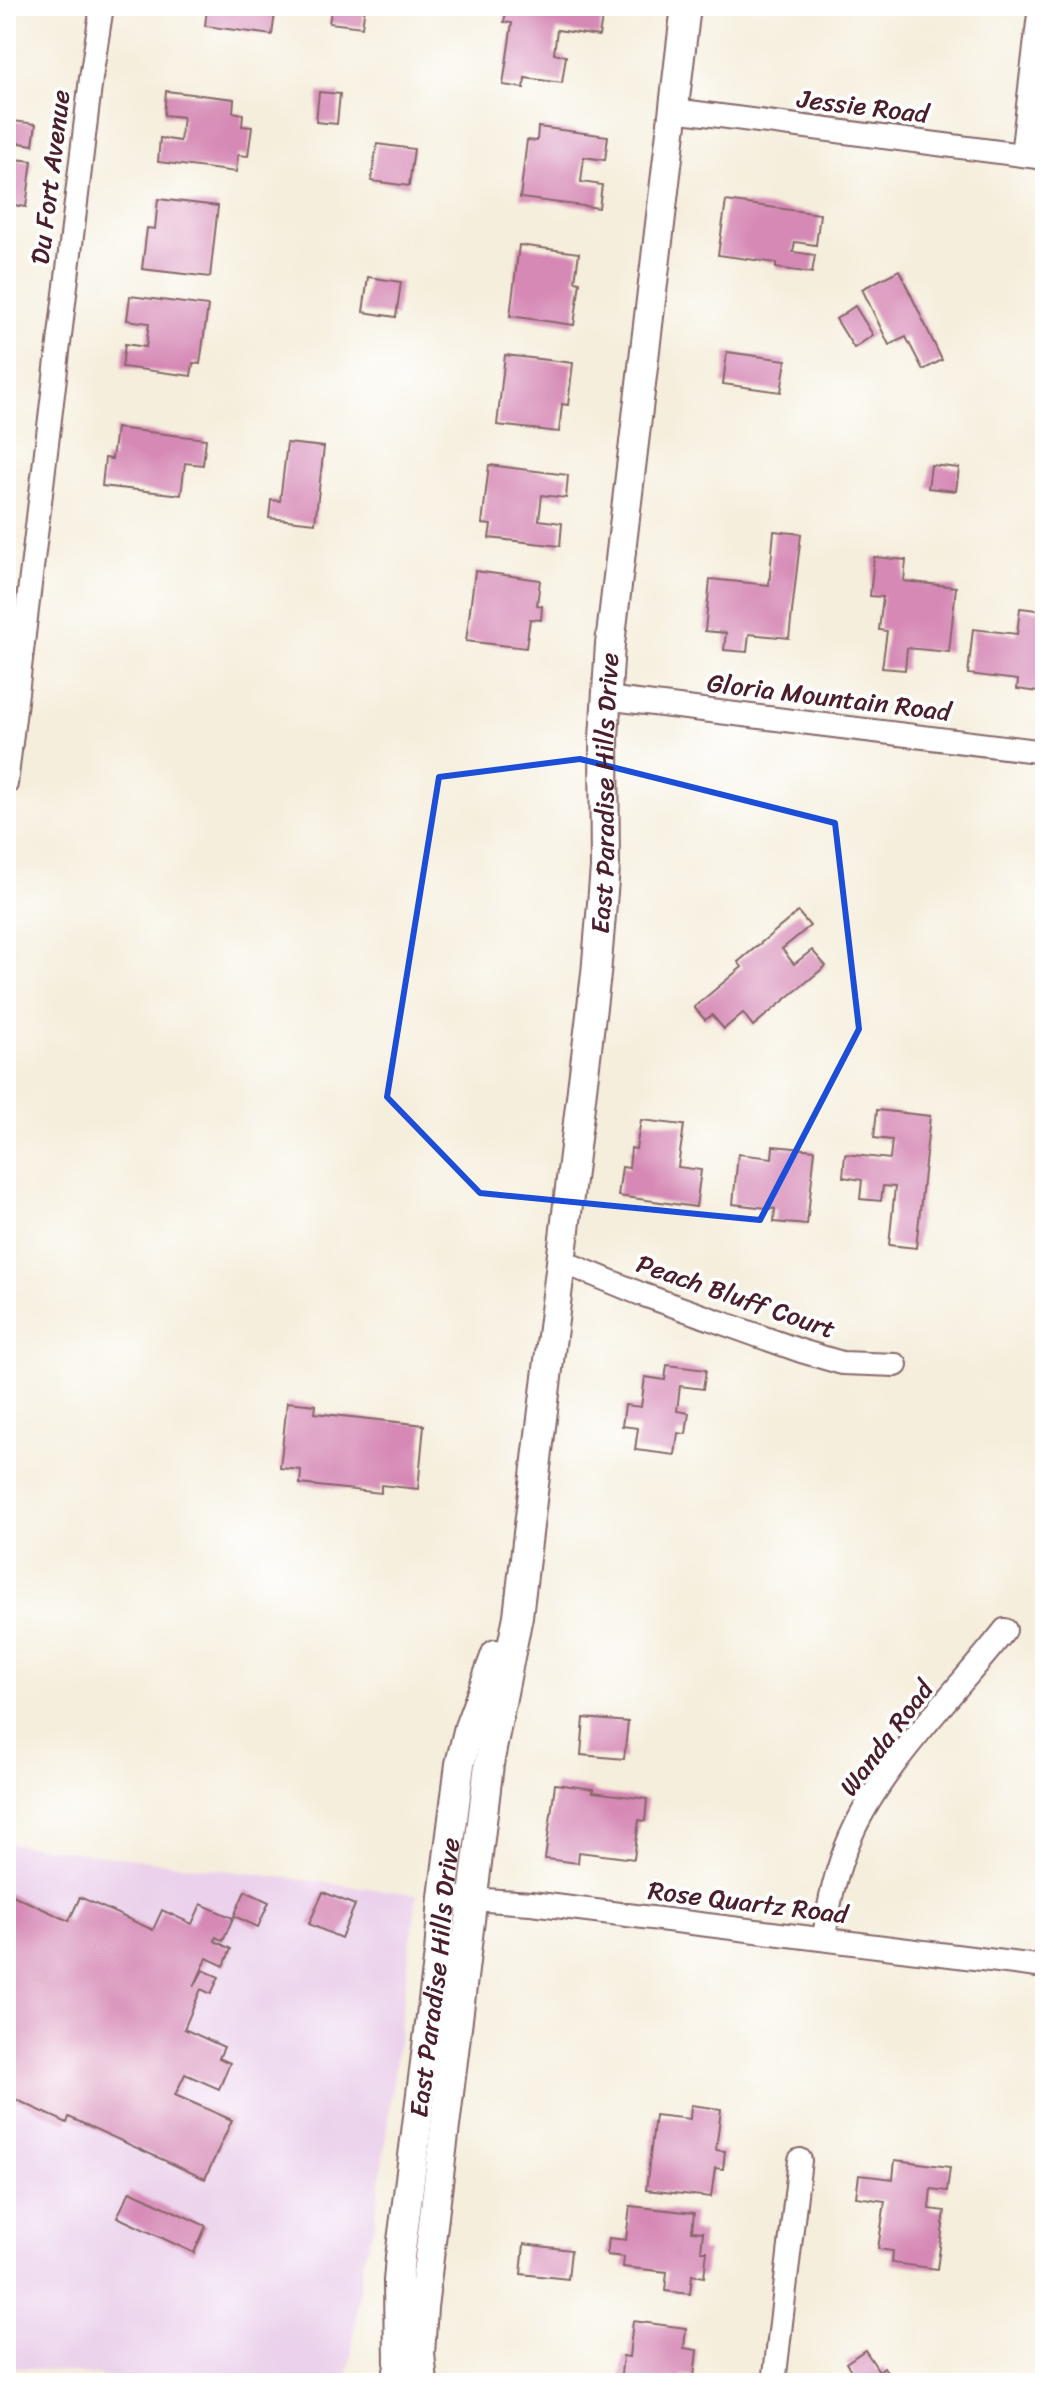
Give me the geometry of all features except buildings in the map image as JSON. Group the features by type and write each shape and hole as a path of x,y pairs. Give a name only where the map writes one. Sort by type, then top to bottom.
{"main road":[{"name":"East Paradise Hills Drive","path":"423,2383 420,2354 423,2307 493,1734 518,1616 602,922 605,698 686,6"},
{"name":"East Paradise Hills Drive","path":"396,2383 399,2366 398,2281 464,1742 522,1582"}],"street":[{"name":"Du Fort Avenue","path":"6,784 102,6"},
{"path":"1022,155 1040,6"},
{"name":"Jessie Road","path":"674,110 1045,158"},
{"name":"Gloria Mountain Road","path":"605,698 1045,752"},
{"name":"Peach Bluff Court","path":"561,1261 641,1294 801,1351 842,1363 896,1365"},
{"name":"Wanda Road","path":"824,1939 833,1888 851,1836 867,1807 886,1776 1005,1630"},
{"name":"Rose Quartz Road","path":"443,1897 531,1903 1045,1967"},
{"path":"774,2383 800,2160"}],"highlighted area":[{"path":"580,759 835,823 859,1029 760,1220 480,1193 387,1097 439,777"}],"shaded area":[{"path":"6,1843 417,1894 375,2221 363,2260 351,2359 347,2374 340,2383 164,2383 6,2366"}]}
